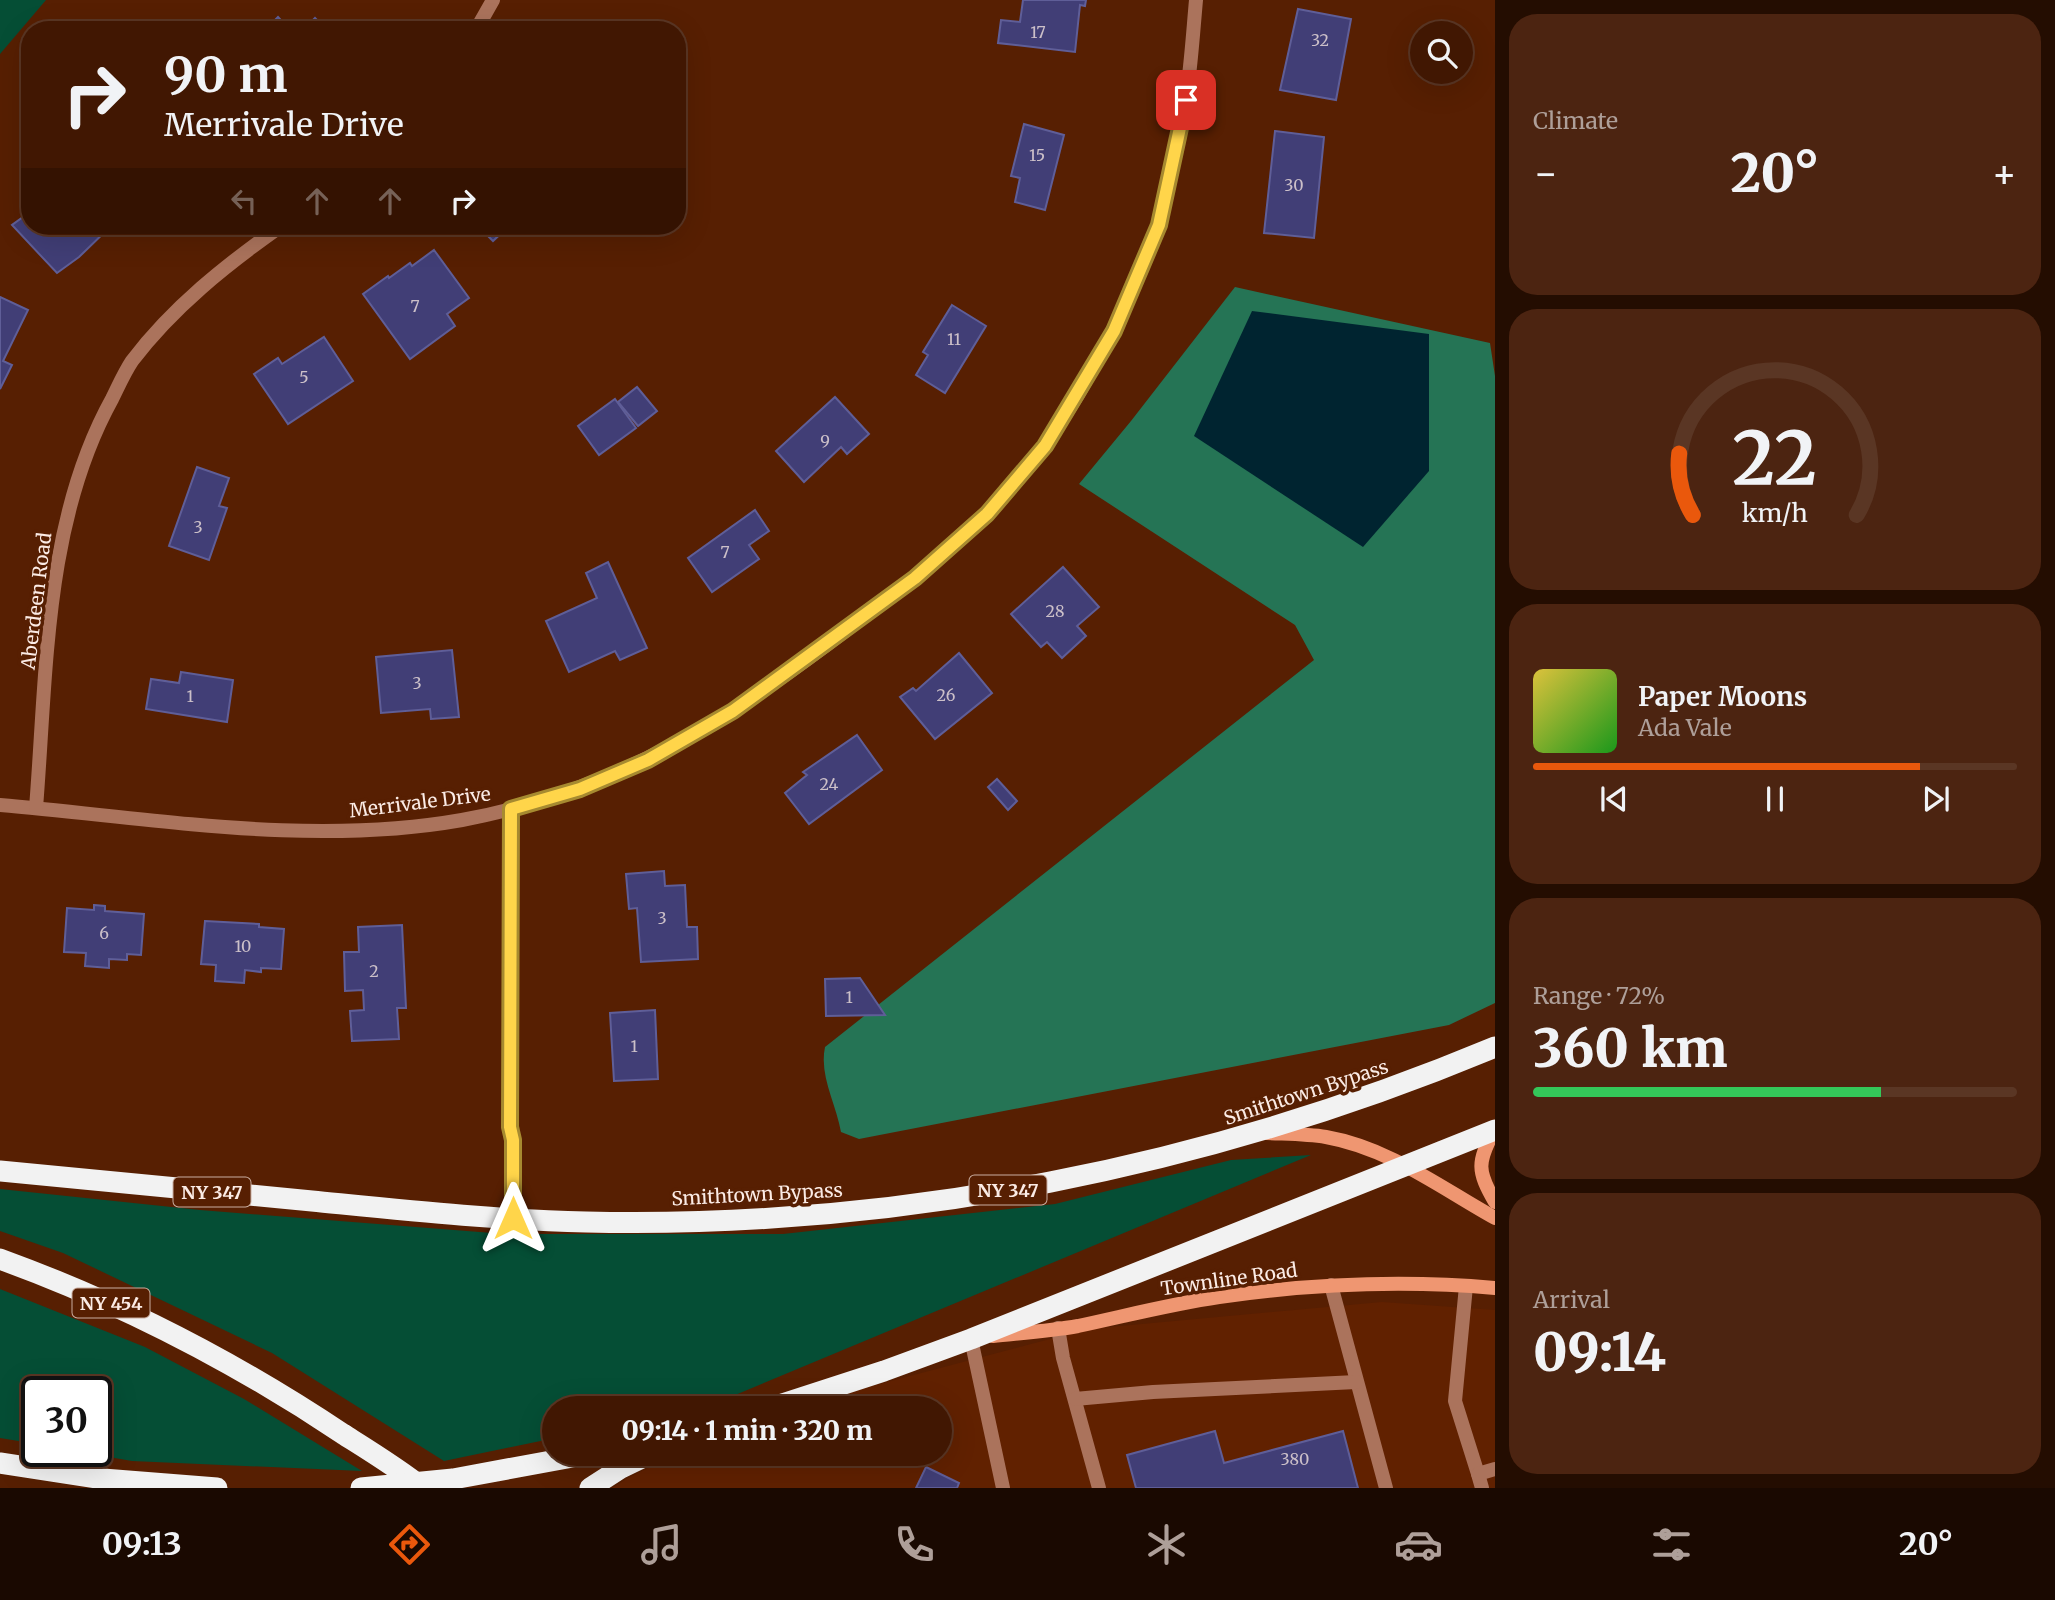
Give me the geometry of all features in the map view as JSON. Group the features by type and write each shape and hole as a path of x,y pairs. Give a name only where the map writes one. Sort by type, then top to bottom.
{"highway":[{"name":"Smithtown Bypass","path":"0,1171 411,1211 586,1222 695,1222 871,1209 964,1198 1047,1183 1176,1154 1260,1132 1396,1088 1495,1047"},
{"path":"807,1396 971,1339 1494,1130"},
{"name":"NY 454","path":"0,1259 106,1301 218,1357 316,1416 419,1485"},
{"path":"0,1463 103,1479 217,1488"},
{"path":"361,1488 419,1485 542,1463"},
{"path":"590,1488 626,1466"}],"main road":[{"path":"1494,1130 1482,1154 1480,1170 1495,1202"},
{"path":"1260,1132 1326,1137 1360,1146 1404,1165 1495,1218"},
{"name":"Townline Road","path":"971,1339 1058,1328 1219,1297 1331,1285 1405,1283 1495,1288"}],"street":[{"path":"481,21 494,0"},
{"name":"Merrivale Drive","path":"0,805 256,829 340,832 419,826 511,809 580,789 648,760 733,711 915,578 987,514 1045,446 1114,331 1159,225 1186,100 1196,0"},
{"name":"Aberdeen Road","path":"36,808 53,593 66,517 94,431 131,362 189,297 269,235"},
{"path":"511,809 510,1127 513,1140 513,1218"},
{"path":"1331,1285 1386,1488"},
{"path":"1466,1286 1455,1401 1480,1481 1495,1469"},
{"path":"1058,1328 1074,1399 1099,1488"},
{"path":"971,1339 1003,1488"},
{"path":"1074,1399 1153,1392 1356,1382"}],"shaded area":[{"path":"1382,1302 1495,1310 1495,1488 612,1488 652,1466 952,1466 952,1396 834,1396 1088,1329"}],"green space":[{"path":"0,0 46,0 28,21 21,21 21,29 0,54"},
{"path":"1235,287 1490,343 1495,376 1495,1003 1449,1025 859,1139 841,1132 826,1079 825,1047 1314,660 1295,625 1079,484"},
{"path":"1311,1155 733,1396 542,1396 542,1441 444,1461 272,1353 63,1253 0,1231 0,1189 200,1210 505,1234 783,1234 1055,1204 1231,1160"},
{"path":"0,1289 145,1347 244,1399 362,1471 132,1461 112,1458 112,1376 21,1376 21,1441 0,1438"}],"water":[{"path":"1252,311 1429,334 1429,471 1363,547 1194,436"}],"building":[{"path":"1023,0 1086,0 1085,6 1080,5 1075,52 998,43 1001,20 1020,22"},
{"path":"1298,9 1351,19 1336,100 1280,90"},
{"path":"1024,124 1064,135 1045,210 1015,202 1020,178 1011,176"},
{"path":"1275,131 1324,137 1314,238 1264,233"},
{"path":"21,218 21,235 12,225"},
{"path":"21,235 102,235 79,257 57,273"},
{"path":"487,235 499,235 493,241"},
{"path":"434,250 469,298 447,314 455,326 410,359 363,294 388,276 389,278 410,263 412,266"},
{"path":"0,297 28,310 3,361 12,365 0,389"},
{"path":"952,305 986,326 945,393 916,375 928,355 923,352"},
{"path":"324,337 353,381 288,424 254,374 278,358 282,364"},
{"path":"637,387 657,411 638,426 618,402"},
{"path":"835,397 869,434 847,454 841,447 804,482 776,451"},
{"path":"615,399 636,428 599,455 578,426"},
{"path":"197,467 229,478 219,506 227,508 209,560 169,546"},
{"path":"755,510 769,531 749,545 759,559 712,592 688,558"},
{"path":"608,562 647,648 620,660 615,651 569,672 546,621 597,598 586,573"},
{"path":"1063,567 1099,607 1077,626 1086,636 1062,658 1047,642 1041,647 1011,614"},
{"path":"452,650 459,717 431,719 430,709 381,713 376,657"},
{"path":"959,653 992,693 935,739 900,697 913,688 916,691"},
{"path":"181,672 233,680 227,722 146,709 151,679 179,683"},
{"path":"857,735 882,770 809,824 785,793 807,775 803,772"},
{"path":"997,779 1017,801 1008,810 988,787"},
{"path":"664,871 665,886 685,885 687,927 697,927 698,959 641,962 637,908 629,909 626,874"},
{"path":"94,905 105,906 105,911 144,914 141,955 127,954 127,960 109,959 109,968 85,966 86,953 64,952 67,908 94,910"},
{"path":"205,921 259,924 259,927 284,929 281,969 261,968 261,972 245,970 244,983 215,981 216,965 201,964"},
{"path":"402,925 406,1008 397,1008 399,1039 352,1041 350,1011 364,1010 363,990 345,991 344,952 359,952 358,927"},
{"path":"860,978 885,1015 826,1016 825,979"},
{"path":"655,1010 658,1079 614,1081 610,1013"},
{"path":"1215,1431 1224,1463 1343,1431 1358,1488 1136,1488 1127,1455"},
{"path":"926,1467 959,1483 957,1488 916,1488"}],"route":[{"path":"513,1218 513,1140 510,1127 511,809 580,789 648,760 733,711 804,662 915,578 987,514 1045,446 1114,331 1159,225 1186,100"}]}
